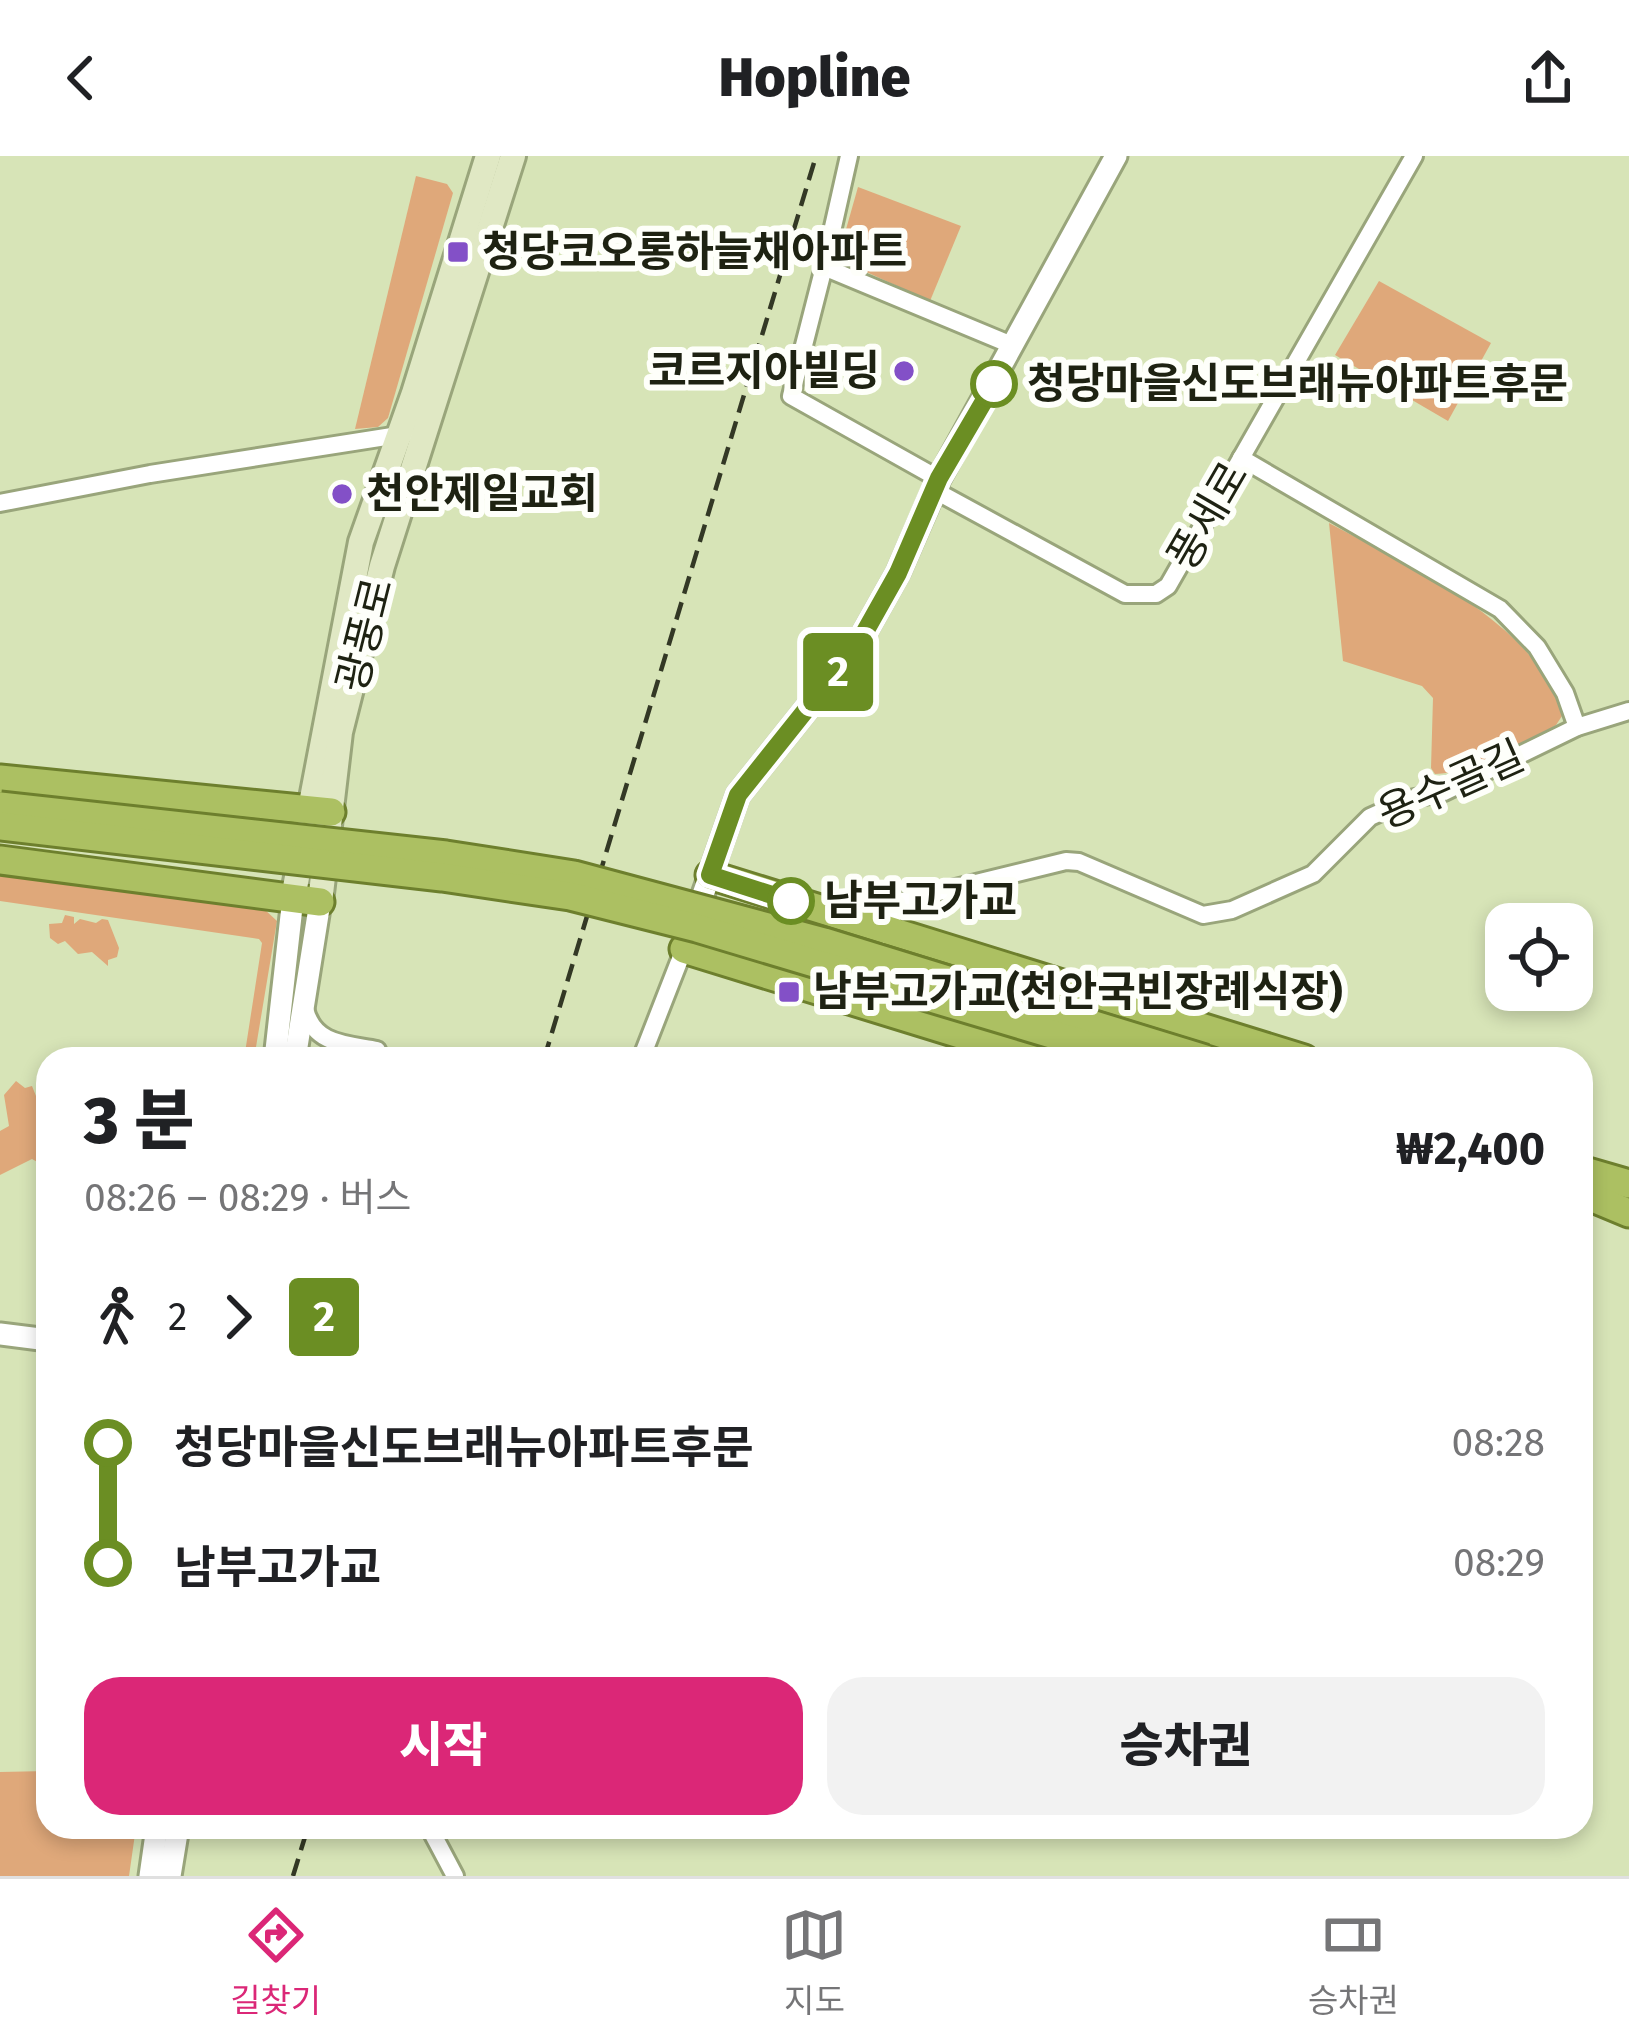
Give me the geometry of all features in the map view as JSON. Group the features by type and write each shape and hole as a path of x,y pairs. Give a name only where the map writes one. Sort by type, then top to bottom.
{"highway":[{"path":"0,779 320,811"},
{"path":"0,806 424,852 574,875 824,942 1166,1047"},
{"path":"0,826 570,896 697,928 1095,1047"},
{"path":"0,860 307,900"},
{"path":"710,875 1265,1047"},
{"path":"684,950 1002,1047"},
{"path":"1593,1182 1629,1182"},
{"path":"1593,1188 1629,1210"}],"main road":[{"name":"광풍로","path":"307,900 320,811 410,435 488,156"},
{"name":"광풍로","path":"410,435 513,156"}],"street":[{"path":"849,156 791,396 937,484"},
{"path":"645,1047 738,795 857,646 898,573 937,484 1116,156"},
{"name":"풍세로","path":"937,484 1125,595 1142,597 1168,586 1414,156"},
{"path":"824,267 1014,346"},
{"path":"0,503 410,435"},
{"name":"용수골길","path":"1241,458 1500,609 1537,647 1565,692 1577,728"},
{"name":"용수골길","path":"861,1004 898,902 1066,861 1079,862 1203,915 1232,910 1312,874 1370,817 1410,799 1444,793 1577,728 1629,711"},
{"name":"광풍로","path":"297,1047 307,900"},
{"name":"광풍로","path":"277,1047 307,900"},
{"path":"303,1001 309,1024 324,1039 363,1047"},
{"path":"313,1047 324,1039"},
{"path":"0,1334 36,1338"},
{"path":"149,1876 155,1839"},
{"path":"170,1876 176,1839"},
{"path":"435,1839 454,1876"}],"shaded area":[{"path":"416,176 447,184 453,193 388,418 378,427 355,429"},
{"path":"858,187 961,226 930,301 851,265 841,247"},
{"path":"1379,281 1491,343 1448,421 1335,355"},
{"path":"1329,523 1431,578 1499,625 1549,683 1562,716 1556,725 1499,758 1435,774 1431,768 1433,698 1422,686 1343,661"},
{"path":"0,876 263,908 277,921 256,1047 246,1047 259,939 0,901"},
{"path":"65,915 74,917 74,924 80,919 108,920 119,948 117,957 108,960 108,966 92,952 78,954 65,941 58,944 50,938 49,924 62,923"},
{"path":"16,1081 25,1088 32,1086 36,1161 0,1175 0,1131 9,1126 4,1095"},
{"path":"36,1771 36,1839 134,1839 129,1876 0,1876 0,1772"}],"railway":[{"path":"548,1047 816,156"},
{"path":"293,1876 304,1839"}],"bus line":[{"name":"2","path":"791,901 710,875 738,795 857,646 898,573 939,478 994,384"}],"place":[{"name":"청당코오롱하늘채아파트","path":"458,252"},
{"name":"코르지아빌딩","path":"904,371"},
{"name":"청당마을신도브래뉴아파트후문","path":"994,384"},
{"name":"천안제일교회","path":"342,494"},
{"name":"남부고가교","path":"791,901"},
{"name":"남부고가교(천안국빈장례식장)","path":"789,992"}]}
